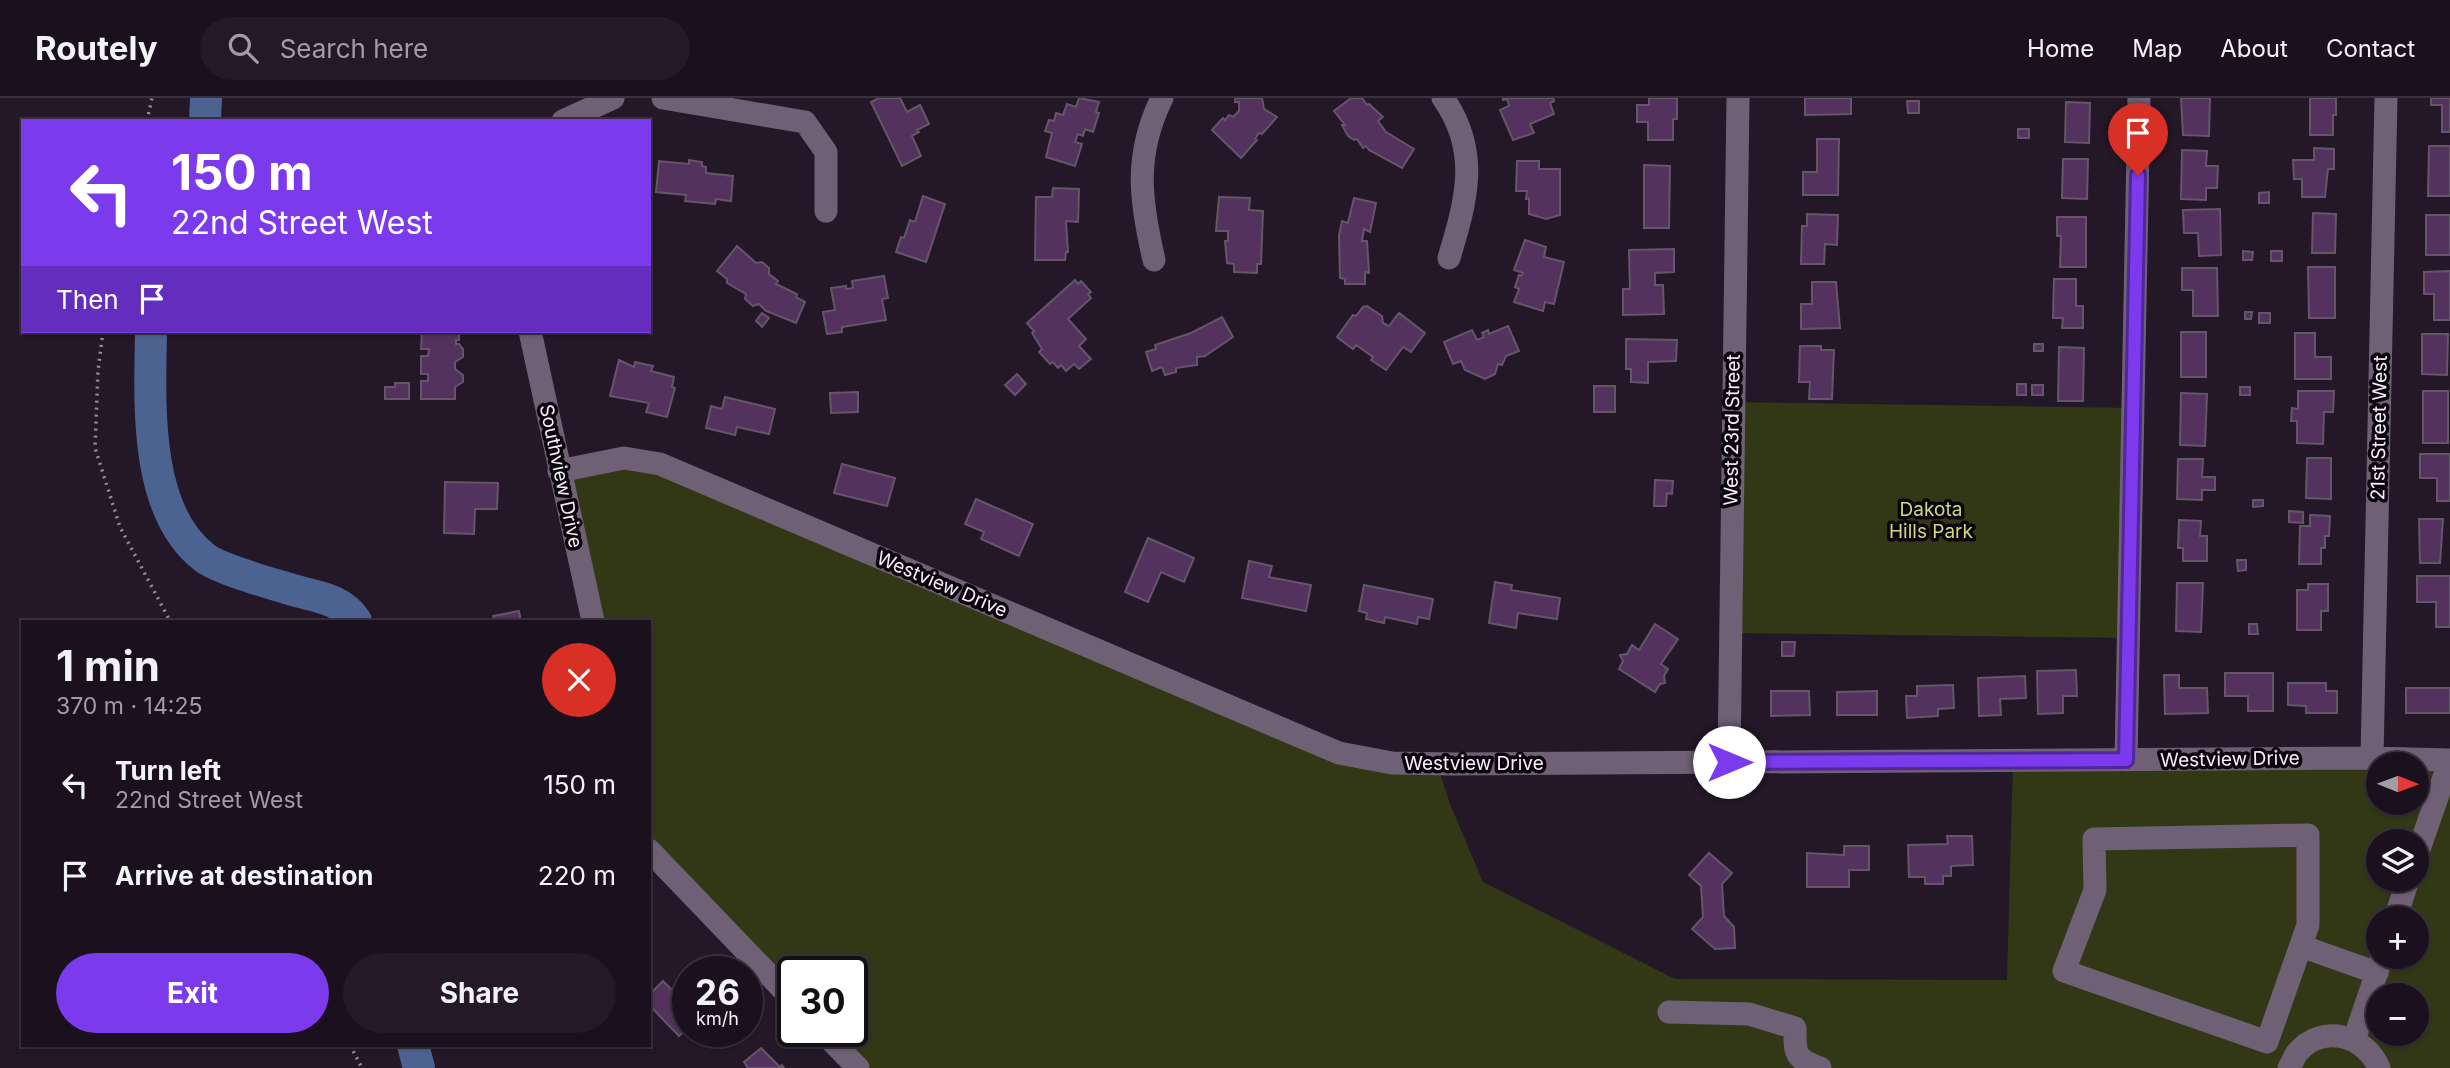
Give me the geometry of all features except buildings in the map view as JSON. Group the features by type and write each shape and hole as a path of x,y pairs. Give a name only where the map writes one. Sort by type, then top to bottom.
{"street":[{"path":"567,119 613,98"},
{"path":"663,98 804,122 825,152 826,211"},
{"path":"1154,260 1142,206 1141,179 1147,138 1162,98"},
{"path":"1443,98 1462,135 1468,173 1466,198 1449,258"},
{"name":"West 23rd Street","path":"1729,762 1738,98"},
{"path":"2126,760 2139,98"},
{"name":"21st Street West","path":"2372,752 2386,98"},
{"name":"Southview Drive","path":"530,333 593,620"},
{"name":"Westview Drive","path":"559,471 624,458 660,464 1339,753 1392,763 2366,758"},
{"name":"Westview Drive","path":"2429,759 2450,760"},
{"path":"2426,829 2450,760"},
{"path":"2308,835 2308,925 2301,946 2267,1042 2064,971 2095,890 2094,839 2308,835"},
{"path":"651,852 777,983"},
{"path":"2301,946 2366,962"},
{"path":"2354,1040 2378,969"},
{"path":"1669,1013 1749,1014 1795,1028 1796,1052 1800,1060 1820,1068"},
{"path":"2289,1068 2298,1053 2306,1057 2323,1037 2339,1036 2354,1040 2369,1050 2379,1068"},
{"path":"838,1047 858,1068"}],"path":[{"path":"147,119 152,98"},
{"path":"103,333 98,371 95,448 120,527 169,620"},
{"path":"351,1047 362,1068"}],"green space":[{"name":"Dakota Hills Park","path":"1733,402 2133,408 2130,638 1730,633"},
{"path":"624,458 1339,753 1437,764 1450,804 1483,882 1675,979 2007,980 2013,761 2366,760 2366,816 2429,816 2429,760 2450,760 2450,1068 858,1068 838,1047 868,1047 868,956 777,956 777,983 763,969 763,956 751,956 651,852 651,620 593,620 559,471"}],"waterway":[{"path":"205,119 206,98"},
{"path":"151,333 150,389 154,453 160,484 170,513 185,538 212,562 256,579 325,598 342,607 355,620"},
{"path":"414,1047 419,1068"}],"route":[{"path":"1729,762 2126,760 2138,175"}]}
